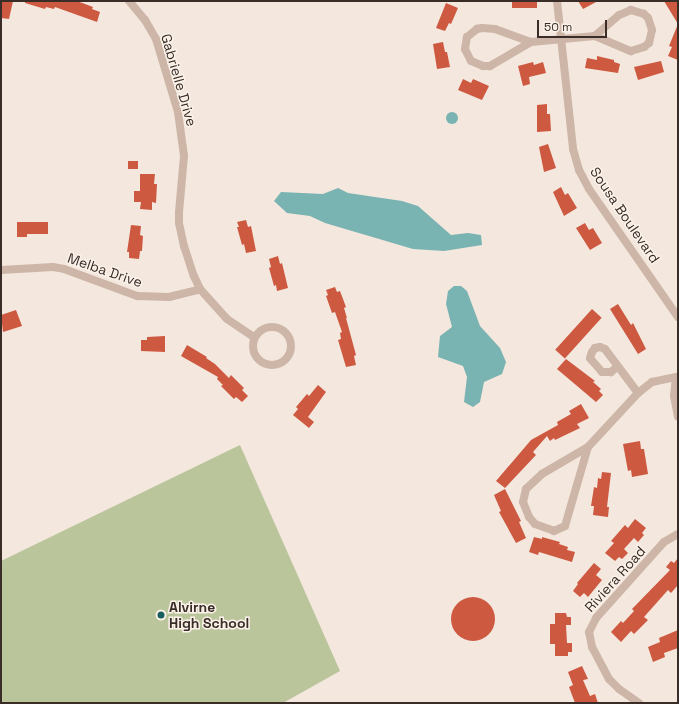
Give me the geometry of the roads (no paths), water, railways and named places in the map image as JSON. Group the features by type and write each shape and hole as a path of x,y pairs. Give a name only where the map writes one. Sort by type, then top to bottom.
{"street":[{"name":"Gabrielle Drive","path":"128,1 145,20 156,39 178,112 184,156 179,223 187,256 200,289 228,319 254,337"},
{"name":"Sousa Boulevard","path":"557,1 573,149 579,170 589,189 678,317"},
{"path":"531,42 495,29 482,28 477,29 468,37 465,49 471,61 483,66 490,66 531,42 596,36 631,51 644,47 649,43 652,30 648,18 644,14 631,10 619,15 596,36"},
{"name":"Melba Drive","path":"1,270 53,267 64,269 137,296 169,297 200,289"},
{"path":"270,327 283,330 290,340 291,347 287,359 276,366 264,364 254,356 252,350 254,337 264,328 270,327"},
{"path":"617,367 638,393"},
{"path":"588,447 567,523 562,529 554,530 535,524 529,517 523,502 526,488 542,474 588,447 638,393 652,382 677,379 674,396 678,418"},
{"name":"Riviera Road","path":"639,703 618,689 609,678 592,647 589,632 596,618 664,542 678,534"}],"water":[{"path":"452,112 456,114 458,118 456,122 452,124 448,122 446,118 448,114"},
{"path":"338,188 348,193 402,201 418,206 451,235 468,233 481,235 482,245 444,251 413,249 325,223 310,216 287,213 274,201 281,192 323,194"},
{"path":"454,286 461,286 467,291 480,326 500,348 506,362 502,374 484,382 480,402 473,407 464,402 467,377 463,366 438,357 440,336 452,327 446,304 448,291"}],"place":[{"name":"Alvirne High School","path":"161,615"}]}
